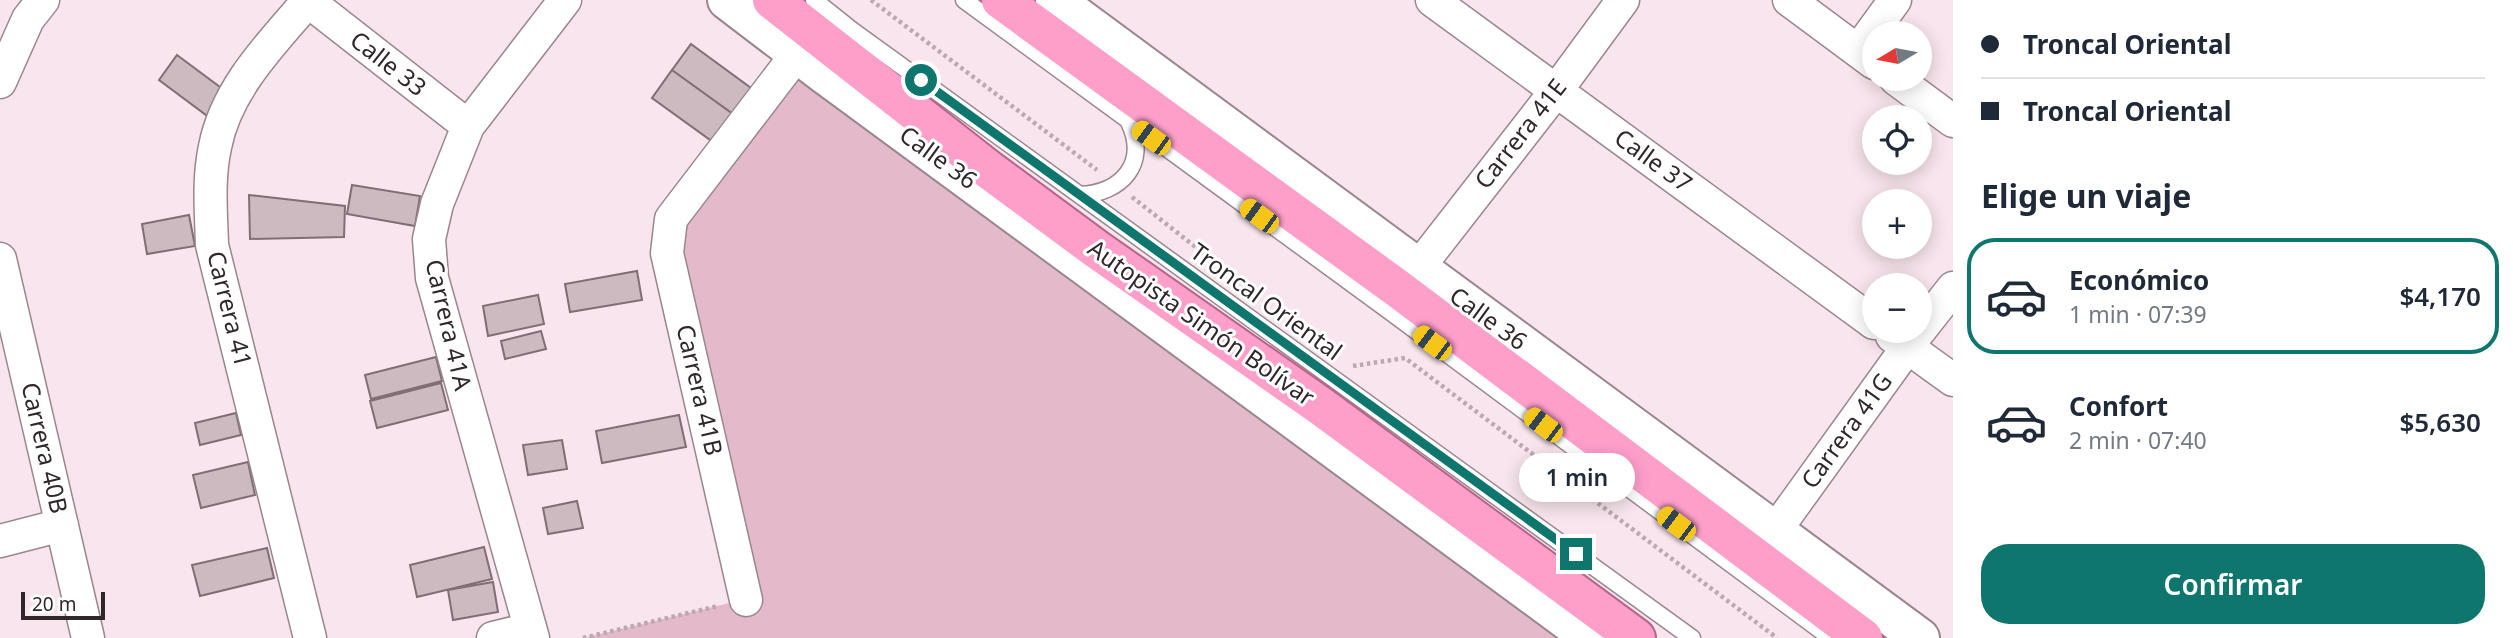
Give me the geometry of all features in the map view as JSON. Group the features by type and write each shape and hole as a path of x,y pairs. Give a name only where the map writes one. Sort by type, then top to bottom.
{"highway":[{"name":"Autopista Simón Bolívar","path":"772,0 989,170 1096,249 1319,405 1636,638"},
{"path":"1001,0 1401,291 1863,638"},
{"path":"989,170 1035,230 1096,249"}],"street":[{"path":"0,82 28,19 43,0"},
{"name":"Carrera 41A","path":"532,634 432,278 429,239 437,204 468,126 565,0"},
{"name":"Calle 36","path":"727,0 1591,638"},
{"name":"Calle 36","path":"1055,0 1920,638"},
{"name":"Calle 37","path":"1432,0 1862,314"},
{"name":"Carrera 41E","path":"1418,268 1623,0"},
{"path":"1789,0 1862,54"},
{"path":"1884,21 1895,0"},
{"name":"Calle 33","path":"308,1 468,126"},
{"name":"Carrera 41","path":"308,1 253,65 231,102 215,145 210,195 212,245 310,638"},
{"name":"Carrera 41B","path":"746,600 667,253 671,219 797,54"},
{"path":"1912,91 1953,121"},
{"name":"Carrera 40B","path":"0,259 88,638"},
{"name":"Carrera 41G","path":"1932,310 1953,288"},
{"name":"Carrera 41G","path":"1775,531 1903,343"},
{"path":"1916,343 1953,380"},
{"path":"0,541 61,525"},
{"path":"493,638 532,634"}],"lane":[{"name":"Troncal Oriental","path":"814,0 853,31 1692,638"},
{"path":"964,0 1831,638"},
{"path":"1080,195 1094,194 1117,185 1129,172 1135,158 1136,142 1129,122"}],"path":[{"path":"871,0 1117,185 1226,271"},
{"path":"1347,366 1405,358 1777,638"},
{"path":"583,638 746,600"}],"shaded area":[{"path":"797,54 1589,638 583,638 746,599 667,253"}],"building":[{"path":"691,44 751,88 733,114 672,70"},
{"path":"177,55 228,93 210,118 159,80"},
{"path":"672,70 733,114 713,142 652,98"},
{"path":"352,185 420,196 415,226 347,214"},
{"path":"249,195 345,206 344,237 250,239"},
{"path":"189,215 195,246 147,254 142,224"},
{"path":"637,271 642,300 570,312 565,284"},
{"path":"538,295 544,324 488,336 483,306"},
{"path":"541,331 546,349 505,359 501,341"},
{"path":"436,357 442,381 371,399 365,375"},
{"path":"441,383 448,410 377,428 370,401"},
{"path":"236,413 241,435 200,445 195,423"},
{"path":"679,415 686,447 602,463 596,431"},
{"path":"562,440 567,469 528,475 523,445"},
{"path":"248,462 255,495 201,508 193,475"},
{"path":"577,501 583,528 548,534 543,508"},
{"path":"484,547 492,579 417,597 410,565"},
{"path":"267,548 274,578 200,596 192,565"},
{"path":"493,582 498,612 453,620 448,590"}],"route":[{"path":"921,80 1576,554"}]}
